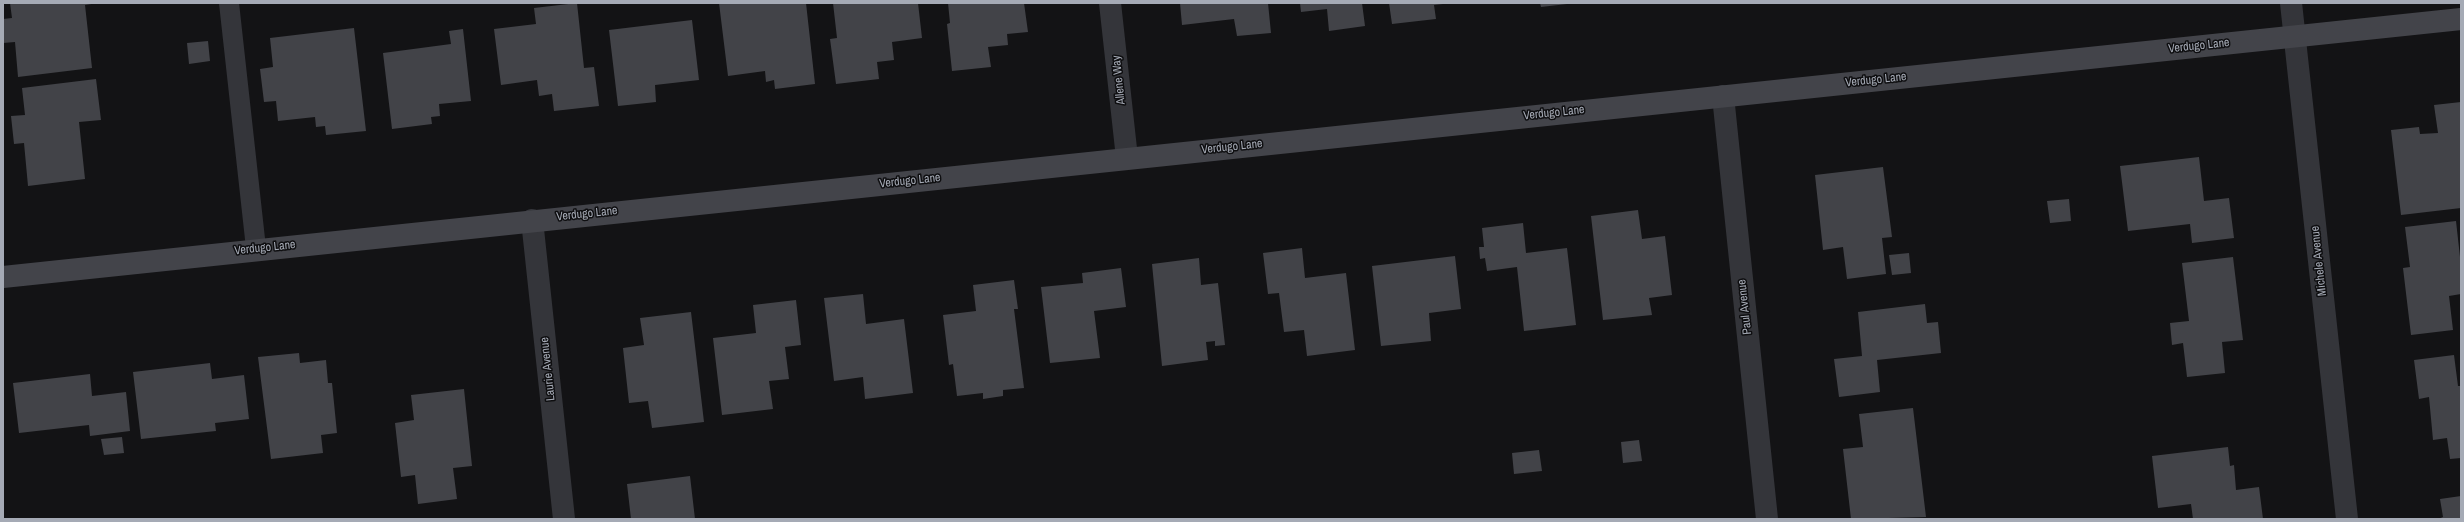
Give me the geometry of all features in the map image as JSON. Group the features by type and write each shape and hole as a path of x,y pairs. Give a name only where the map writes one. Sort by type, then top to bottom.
{"street":[{"name":"Allene Way","path":"1110,3 1127,158"},
{"name":"Michele Avenue","path":"2291,3 2347,519"},
{"name":"Verdugo Lane","path":"3,277 256,248 2461,19"},
{"name":"Paul Avenue","path":"1723,96 1767,519"},
{"name":"Laurie Avenue","path":"532,220 564,519"}],"lane":[{"path":"229,3 256,248"}],"building":[{"path":"10,3 98,3 85,5 92,68 18,77 15,42 3,43 3,19 12,18"},
{"path":"577,3 584,68 594,67 599,106 554,111 552,94 539,96 537,80 501,85 494,29 536,24 534,8"},
{"path":"719,3 806,3 815,84 775,89 774,80 766,82 765,71 728,76"},
{"path":"833,3 918,3 922,38 892,42 894,60 877,62 879,79 836,84 830,39 837,38"},
{"path":"948,3 1024,3 1028,32 1007,34 1008,45 988,47 991,67 952,71 947,24 950,23"},
{"path":"1180,3 1268,3 1271,33 1237,36 1234,19 1182,25"},
{"path":"1300,3 1362,3 1365,26 1329,31 1327,9 1301,12"},
{"path":"1389,3 1443,4 1434,5 1436,19 1392,24"},
{"path":"1540,3 1567,3 1567,4 1541,7"},
{"path":"692,20 699,80 655,85 656,102 618,106 609,30"},
{"path":"354,28 366,131 326,135 325,126 316,127 315,117 278,121 276,101 264,102 260,69 273,67 270,38"},
{"path":"463,29 471,101 439,104 440,116 431,117 432,124 392,129 383,53 451,44 449,31"},
{"path":"208,41 210,61 189,64 187,43"},
{"path":"96,79 101,120 79,122 85,179 28,186 24,143 14,144 11,116 25,115 22,88"},
{"path":"2461,102 2461,208 2401,215 2391,130 2419,127 2420,134 2438,133 2434,105"},
{"path":"2199,157 2204,201 2229,198 2234,238 2192,243 2190,224 2128,231 2120,166"},
{"path":"1883,167 1892,237 1882,238 1886,274 1847,279 1843,247 1823,250 1815,175"},
{"path":"2069,199 2071,221 2050,223 2047,201"},
{"path":"1638,210 1642,239 1665,236 1672,295 1649,298 1652,315 1603,320 1591,216"},
{"path":"2456,221 2461,266 2461,294 2449,296 2453,330 2411,335 2403,268 2410,267 2405,227"},
{"path":"1523,223 1526,253 1567,248 1576,325 1524,331 1517,267 1487,271 1485,258 1480,259 1479,247 1484,247 1482,228"},
{"path":"1302,248 1305,278 1346,273 1355,350 1307,356 1304,330 1284,332 1279,293 1268,294 1263,253"},
{"path":"1909,253 1911,273 1892,275 1889,255"},
{"path":"1455,256 1461,309 1429,313 1431,341 1381,346 1372,266"},
{"path":"2233,257 2243,340 2222,342 2225,373 2187,377 2183,343 2172,345 2170,323 2189,321 2182,263"},
{"path":"1199,258 1201,285 1218,283 1225,345 1215,346 1215,341 1206,342 1208,360 1162,366 1152,264"},
{"path":"1121,268 1126,307 1094,311 1100,358 1050,363 1041,287 1083,283 1082,273"},
{"path":"1014,280 1018,309 1014,309 1024,388 1003,390 1003,396 983,399 983,393 957,396 953,364 949,365 943,315 976,311 973,285"},
{"path":"863,294 866,324 904,319 913,393 865,399 863,377 834,381 824,298"},
{"path":"796,300 801,345 785,347 789,379 769,381 773,409 722,415 713,338 756,333 753,305"},
{"path":"1925,304 1927,323 1938,322 1941,353 1877,360 1880,392 1839,397 1834,359 1862,356 1858,312"},
{"path":"691,312 704,422 652,428 648,401 629,403 623,348 644,345 640,318"},
{"path":"299,353 300,363 326,360 328,383 332,383 337,433 321,435 323,453 271,459 258,357"},
{"path":"2454,355 2458,386 2461,386 2461,458 2450,459 2447,438 2433,440 2429,397 2419,399 2414,360"},
{"path":"210,363 212,379 244,375 249,419 215,423 216,431 141,439 133,372"},
{"path":"90,374 92,396 126,392 130,431 90,436 89,425 19,433 13,383"},
{"path":"464,389 472,466 453,468 457,499 418,504 415,475 401,477 395,423 414,420 411,395"},
{"path":"1913,408 1926,517 1851,519 1843,449 1863,447 1859,414"},
{"path":"122,437 124,453 104,455 101,439"},
{"path":"1639,440 1642,461 1623,463 1621,442"},
{"path":"2228,447 2230,466 2234,465 2236,490 2259,487 2263,519 2193,519 2191,504 2158,508 2152,456"},
{"path":"1539,450 1542,471 1514,474 1512,453"},
{"path":"690,476 695,519 631,519 627,484"},
{"path":"2461,496 2461,519 2438,519 2443,517 2440,499"}]}
